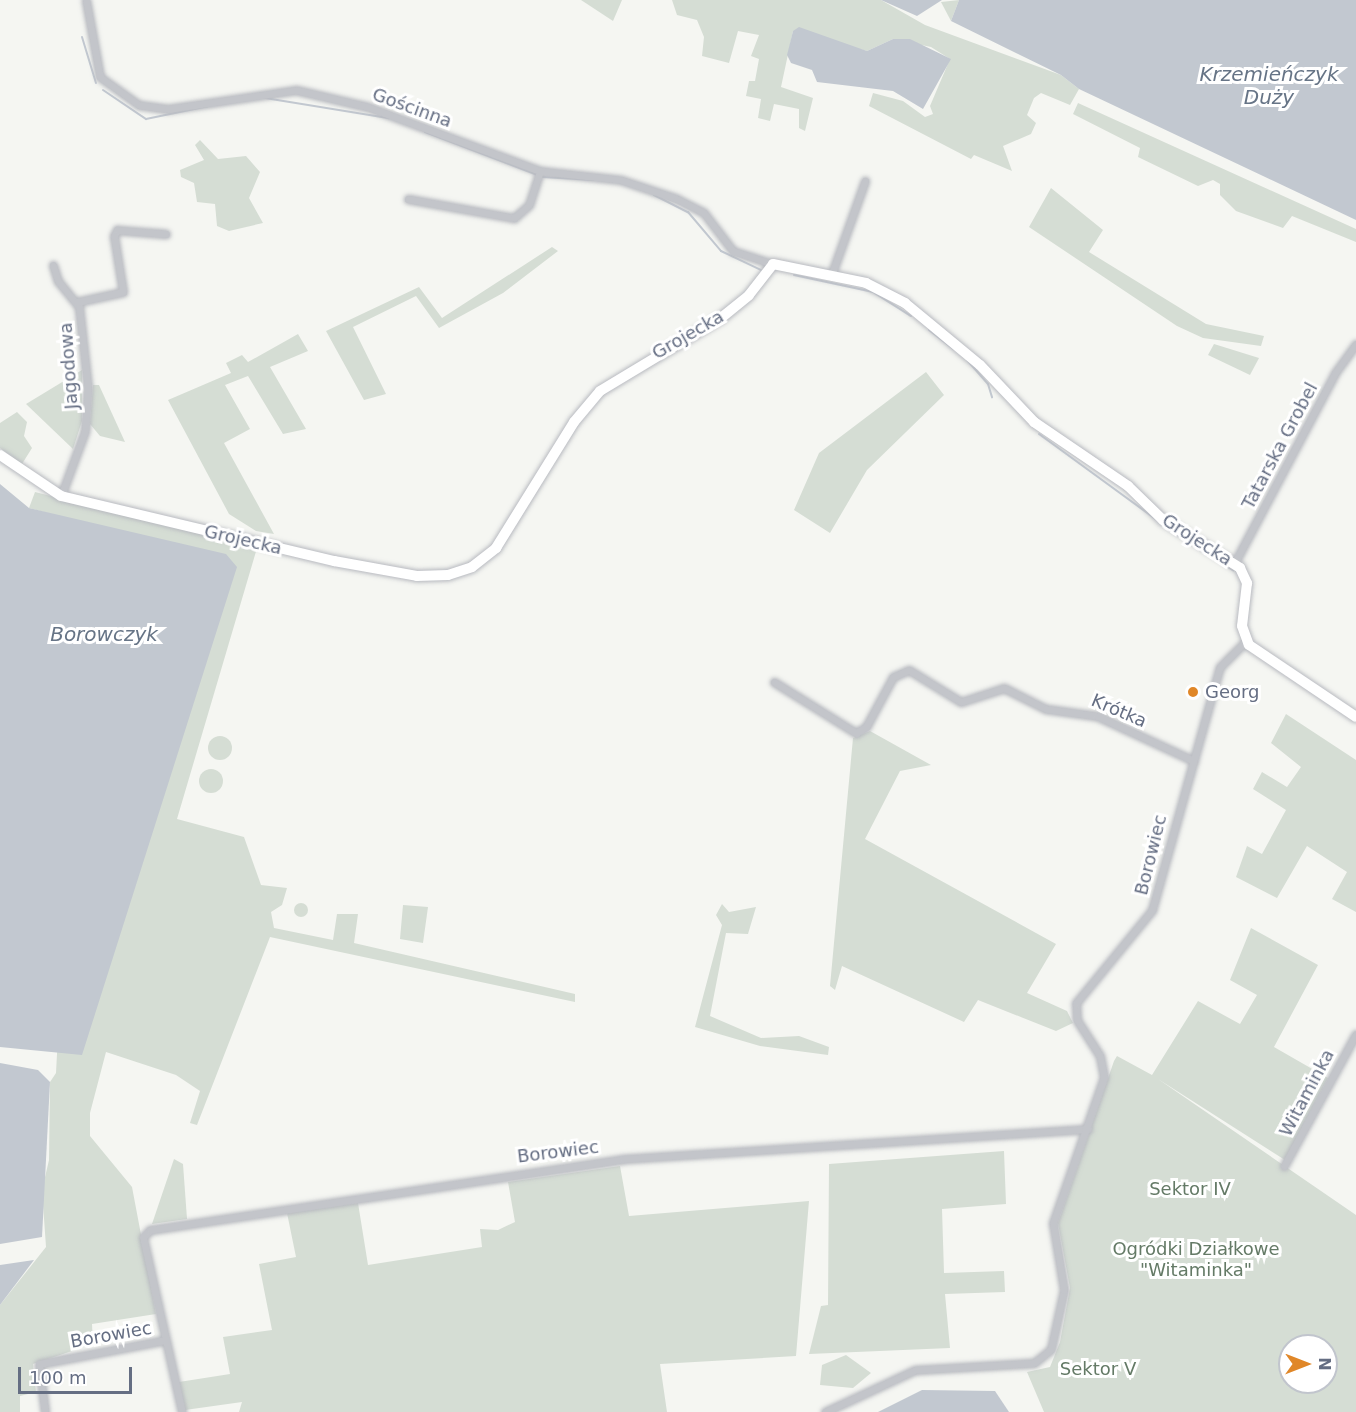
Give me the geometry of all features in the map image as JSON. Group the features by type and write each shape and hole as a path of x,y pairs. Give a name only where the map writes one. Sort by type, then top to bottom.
{"street":[{"name":"Gościnna","path":"86,0 100,77 106,87 144,106 172,108 296,90 368,107 540,171 621,180 677,199 704,213 734,250 773,264"},
{"path":"408,199 514,218 529,205 540,171"},
{"path":"831,276 865,181"},
{"name":"Jagodowa","path":"77,302 123,292 114,236 117,230 166,234"},
{"name":"Grojecka","path":"0,455 62,496 376,569 425,577 456,573 496,548 574,422 600,391 721,318 773,264 874,286 905,303 980,365 1034,422 1128,486 1163,520 1234,564 1247,583 1242,626 1246,641"},
{"name":"Jagodowa","path":"53,265 58,281 77,302 88,411 62,496"},
{"name":"Tatarska Grobel","path":"1234,564 1335,373 1356,344"},
{"path":"1246,641 1356,717"},
{"name":"Borowiec","path":"825,1412 915,1370 1031,1363 1048,1353 1064,1290 1053,1223 1088,1128 1105,1071 1077,1020 1076,1003 1152,910 1220,667 1246,641"},
{"name":"Krótka","path":"774,682 857,733 866,727 893,676 909,670 961,702 1004,688 1046,709 1091,713 1194,761"},
{"name":"Witaminka","path":"1284,1166 1356,1034"},
{"name":"Borowiec","path":"182,1412 143,1237 150,1230 612,1160 1088,1128"},
{"name":"Borowiec","path":"45,1412 39,1364 166,1340"}],"green space":[{"path":"581,0 622,0 613,21"},
{"path":"672,0 881,0 925,25 1061,75 1079,89 1070,105 1041,93 1034,98 1027,115 1036,123 1031,134 1003,146 1012,171 974,155 971,159 869,106 873,93 903,101 925,117 933,114 930,106 950,59 931,47 893,39 867,51 793,31 781,87 813,98 805,131 799,128 799,109 774,104 770,121 758,118 761,99 746,96 749,81 755,81 759,59 751,56 759,35 738,31 729,63 702,56 704,37 697,20 677,15"},
{"path":"959,0 951,21 941,2"},
{"path":"1078,103 1356,229 1356,242 1292,216 1283,228 1236,211 1220,195 1220,184 1213,180 1198,186 1138,157 1140,148 1073,114"},
{"path":"200,140 218,159 246,156 260,172 249,198 263,223 229,231 217,226 215,204 197,202 194,183 181,177 180,170 204,160 195,145"},
{"path":"1051,188 1103,230 1089,252 1206,324 1264,336 1261,346 1203,338 1177,326 1029,227"},
{"path":"552,247 558,251 503,293 439,328 416,296 353,327 386,394 364,400 326,331 419,287 442,318"},
{"path":"298,334 308,351 270,367 306,429 283,434 248,376 225,385 250,429 224,443 274,534 256,531 229,514 168,400 231,373 226,363 242,355 248,362"},
{"path":"1214,344 1259,358 1250,375 1208,355"},
{"path":"82,370 82,421 73,449 26,404"},
{"path":"926,372 944,395 867,470 830,533 794,510 819,453"},
{"path":"93,385 99,385 125,442 100,436 90,424"},
{"path":"17,412 27,422 24,436 32,448 22,464 0,448 0,423"},
{"path":"35,492 257,548 177,819 244,837 261,885 287,888 282,905 271,912 274,928 333,940 337,914 358,914 354,943 575,994 575,1002 270,937 197,1125 190,1123 200,1091 176,1075 106,1052 90,1113 90,1136 132,1187 156,1314 92,1324 93,1344 33,1364 36,1392 20,1396 20,1412 0,1412 0,1305 46,1247 42,1190 49,1160 50,1082 56,1073 85,523 29,508"},
{"path":"1286,714 1356,760 1356,912 1332,899 1347,872 1307,846 1277,898 1236,877 1247,846 1262,854 1286,810 1253,789 1262,772 1287,787 1301,767 1271,743"},
{"path":"870,731 931,765 900,771 865,839 1056,944 1027,993 1067,1011 1073,1023 1056,1031 978,1000 964,1022 842,966 835,990 830,986 853,738"},
{"path":"220,736 228,740 232,748 228,756 220,760 212,756 208,748 212,740"},
{"path":"211,769 220,772 223,781 220,790 211,793 202,790 199,781 202,772"},
{"path":"301,903 306,905 308,910 306,915 301,917 296,915 294,910 296,905"},
{"path":"722,904 729,912 756,907 748,934 726,933 710,1016 761,1038 799,1036 829,1047 828,1055 760,1046 695,1027 722,925 716,915"},
{"path":"403,905 428,907 423,943 400,939"},
{"name":"Ogródki Działkowe \"Witaminka\"","path":"1251,928 1318,965 1274,1047 1328,1078 1285,1160 1158,1079 1356,1215 1356,1412 1044,1412 1027,1372 1050,1367 1060,1342 1070,1288 1058,1223 1114,1061 1117,1056 1152,1075 1198,1001 1240,1024 1257,995 1230,980"},
{"path":"1004,1151 1006,1204 942,1209 944,1273 1004,1271 1005,1292 945,1294 950,1348 809,1354 821,1306 828,1305 829,1164"},
{"path":"174,1159 183,1164 187,1219 152,1224"},
{"path":"620,1166 629,1216 809,1201 796,1356 660,1364 667,1412 239,1412 242,1402 185,1410 179,1382 230,1374 223,1337 272,1330 259,1264 296,1257 287,1213 358,1203 368,1265 482,1247 480,1229 498,1230 515,1222 508,1182"},
{"path":"846,1355 871,1373 853,1388 820,1385 822,1365"}],"water":[{"path":"881,0 942,0 917,16"},
{"name":"Krzemieńczyk Duży","path":"959,0 1356,0 1356,220 1079,89 1061,75 951,21"},
{"path":"799,27 867,51 893,39 910,39 951,59 923,109 893,91 817,82 812,70 791,63 787,55 793,31"},
{"name":"Borowczyk","path":"0,484 29,508 226,554 237,567 82,1055 0,1047"},
{"path":"0,1063 38,1070 50,1082 42,1237 0,1244"},
{"path":"34,1260 0,1305 0,1265"},
{"path":"922,1390 995,1391 1009,1412 878,1412"}],"waterway":[{"path":"82,37 96,83"},
{"path":"103,90 146,119 209,106"},
{"path":"265,98 389,118"},
{"path":"425,132 543,177 594,180"},
{"path":"654,195 688,212 721,251 761,270"},
{"path":"794,275 873,292 911,316"},
{"path":"929,330 953,349"},
{"path":"967,360 988,384 992,397"},
{"path":"1039,434 1179,536"},
{"path":"1207,554 1233,570"}],"place":[{"name":"Georg","path":"1193,692"}],"park label":[{"name":"Sektor IV","path":"1190,1189"},
{"name":"Sektor V","path":"1098,1369"}]}
